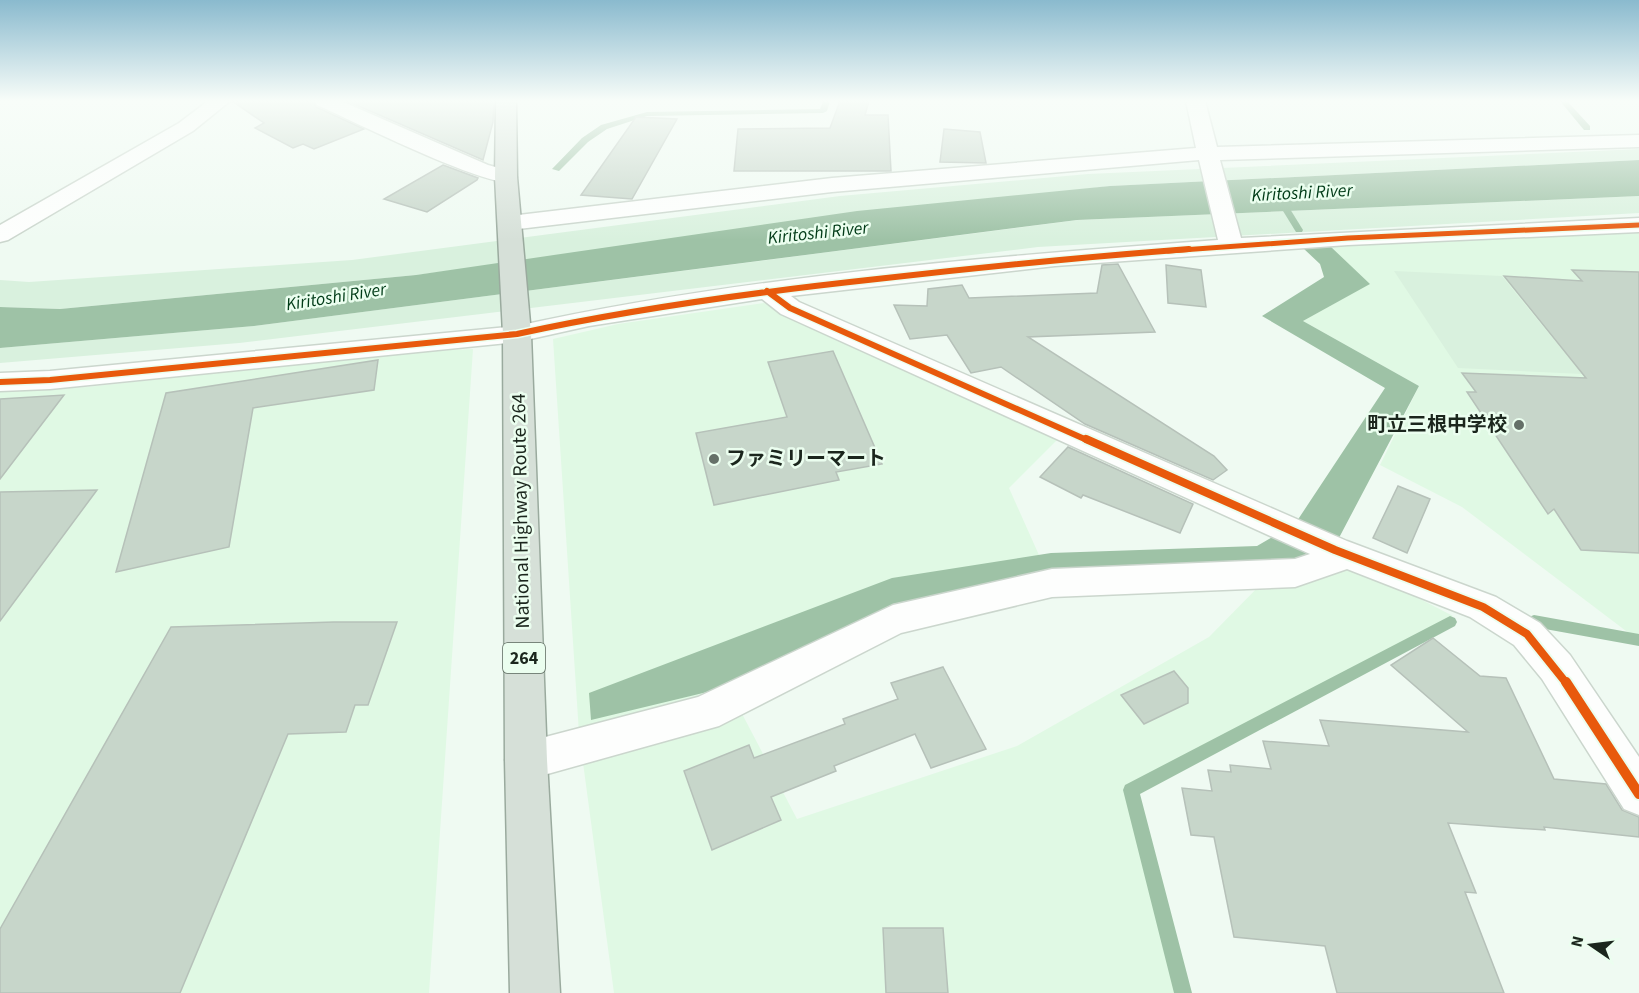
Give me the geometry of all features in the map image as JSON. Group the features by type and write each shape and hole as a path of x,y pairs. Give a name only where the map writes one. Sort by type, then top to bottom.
{"highway":[{"name":"National Highway Route 264","path":"506,147 506,177 517,328 526,760 536,993"}],"street":[{"path":"0,235 151,147"},
{"path":"429,147 480,170 506,177"},
{"path":"1206,147 1230,244"},
{"path":"510,223 832,185 1208,156 1449,147"},
{"path":"0,382 50,380 517,328 767,291 1055,259 1230,244 1639,225"},
{"path":"767,291 790,308 1268,520 1341,552 1483,607 1527,634 1556,667 1639,794"},
{"path":"526,760 705,713 893,620 1052,583 1295,573 1341,552"}],"shaded area":[{"path":"1639,149 1639,160 1110,186 416,275 60,309 0,307 0,280 29,282 352,260 840,196 1088,174"},
{"path":"1639,196 1639,213 1038,247 239,343 0,363 0,348 254,326 1078,220"},
{"name":"町立三根中学校","path":"1639,233 1639,638 1634,637 1462,507 1380,465 1419,386 1303,321 1369,284 1330,246"},
{"path":"1394,271 1502,276 1582,374 1458,368"},
{"path":"764,303 1057,440 1009,488 1047,573 893,604 728,687 797,819 1017,746 1209,637 1267,578 1331,553 1453,616 1128,789 1180,993 614,993 579,733 553,339 618,324"},
{"path":"473,349 429,993 0,993 0,392 87,387 405,352"}],"water":[{"name":"Kiritoshi River","path":"1639,160 1639,196 1077,220 254,326 0,348 0,307 60,309 416,275 857,211 1110,186"},
{"path":"1330,246 1370,284 1303,321 1419,386 1331,553 1302,565 1047,573 893,604 728,687 591,720 589,693 892,578 1051,553 1257,546 1295,524 1385,388 1262,316 1324,277 1320,264 1303,248"}],"building":[{"path":"454,147 486,147 483,160"},
{"path":"615,147 661,147 632,199 581,195"},
{"path":"736,147 890,147 891,171 734,171"},
{"path":"942,147 983,147 986,163 940,162"},
{"path":"443,165 478,178 427,212 384,199"},
{"path":"1118,264 1155,332 1028,337 1214,456 1227,470 1213,480 1085,424 1001,367 971,373 947,335 910,339 894,305 927,306 928,289 962,285 969,298 1097,293 1102,265"},
{"path":"1166,265 1201,270 1206,307 1168,303"},
{"path":"1572,270 1639,272 1639,553 1581,550 1554,509 1548,514 1467,392 1476,392 1462,373 1586,378 1504,276 1582,281"},
{"path":"833,351 882,464 836,472 839,480 714,505 696,433 787,417 768,362"},
{"path":"378,360 374,390 253,408 229,547 116,572 166,393"},
{"path":"64,395 0,479 0,399"},
{"path":"1068,447 1193,504 1180,533 1083,495 1081,498 1040,477"},
{"path":"1398,486 1430,499 1407,553 1373,538"},
{"path":"97,490 0,621 0,492"},
{"path":"397,622 368,705 355,705 346,732 288,734 180,993 0,993 0,929 171,627"},
{"path":"1433,638 1480,676 1506,678 1554,779 1606,784 1622,810 1639,817 1639,837 1544,827 1545,830 1448,823 1476,893 1465,892 1504,993 1337,993 1325,946 1234,937 1214,837 1191,835 1182,788 1212,791 1208,770 1231,772 1230,765 1271,769 1263,741 1329,746 1320,720 1468,732 1391,665"},
{"path":"943,667 986,749 931,768 915,734 834,766 836,771 771,797 781,820 712,850 684,771 749,745 754,758 845,724 843,719 898,699 891,683"},
{"path":"1174,671 1188,688 1188,703 1144,724 1121,695"},
{"path":"883,928 943,928 948,993 886,993"}],"waterway":[{"path":"556,169 578,147"},
{"name":"Kiritoshi River","path":"1279,198 1299,230"},
{"path":"1534,621 1639,640"},
{"path":"1183,993 1131,790 1450,622"}],"cycle path":[{"path":"0,382 50,380 517,334 589,318 767,291 1055,259 1348,238 1639,225"},
{"path":"767,291 790,308 1335,550 1483,607 1527,634 1556,667 1639,794"}],"place":[{"name":"町立三根中学校","path":"1519,425"},
{"name":"ファミリーマート","path":"714,459"}]}
